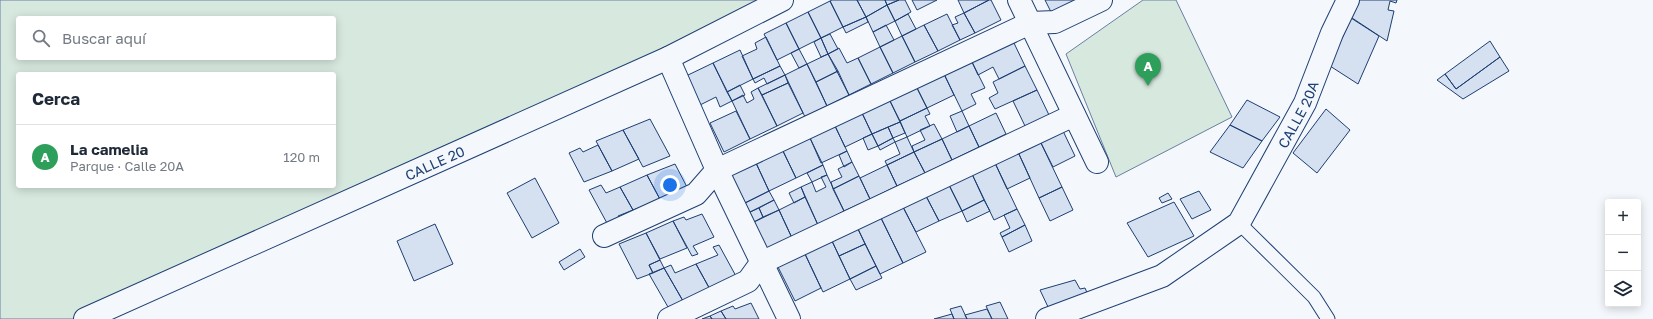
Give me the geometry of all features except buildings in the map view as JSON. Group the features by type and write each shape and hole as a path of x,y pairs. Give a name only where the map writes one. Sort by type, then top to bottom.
{"street":[{"name":"CALLE 20","path":"85,319 668,58 782,0"},
{"path":"1019,0 1097,162"},
{"path":"604,236 696,194 717,170 1030,23 1054,22 1101,0"},
{"name":"CALLE 20A","path":"1239,223 1305,103 1332,33 1348,0"},
{"path":"668,58 717,170 789,319"},
{"path":"669,319 748,281 761,262 1074,116"},
{"path":"1047,319 1162,276 1239,223"}],"lane":[{"path":"1239,223 1314,297 1328,319"}],"shaded area":[{"path":"0,0 776,0 98,319 0,319"},
{"path":"1143,0 1176,0 1232,117 1116,177 1066,54"}],"place":[{"name":"La camelia","path":"1148,86"}]}
